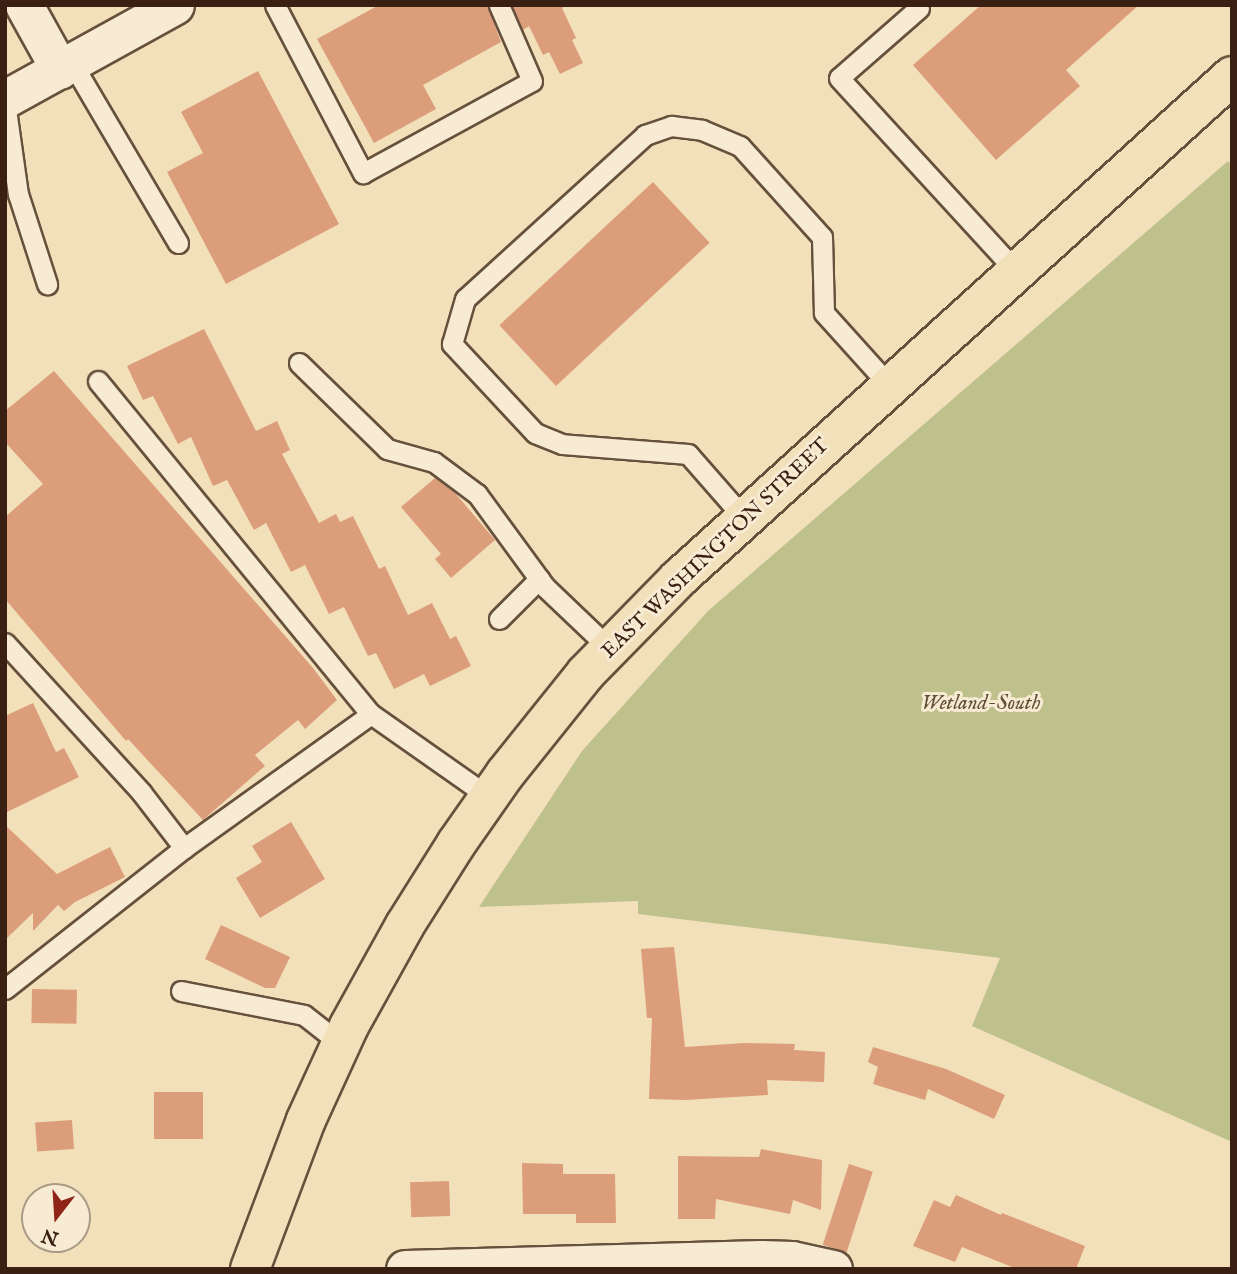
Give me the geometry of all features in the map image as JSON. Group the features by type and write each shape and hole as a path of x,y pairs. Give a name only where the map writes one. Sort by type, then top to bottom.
{"main road":[{"name":"EAST WASHINGTON STREET","path":"250,1269 306,1120 341,1044 405,925 489,797 578,683 678,579 1232,76"}],"street":[{"path":"24,5 66,66"},
{"path":"5,100 175,5"},
{"path":"405,1269 761,1259 792,1261 833,1269"}],"lane":[{"path":"275,5 363,173 532,81 499,5"},
{"path":"919,8 839,78 1016,271"},
{"path":"66,66 178,243"},
{"path":"5,100 18,194 47,284"},
{"path":"744,519 688,454 562,444 535,433 452,344 465,299 645,135 671,126 702,130 740,146 822,236 824,313 890,386"},
{"path":"299,363 387,449 434,462 477,494 539,579 610,649"},
{"path":"98,382 370,715 489,797"},
{"path":"499,619 539,579"},
{"path":"5,643 141,792 184,848"},
{"path":"5,989 184,848 370,715"},
{"path":"181,991 304,1015 341,1044"}],"green space":[{"name":"Wetland-South","path":"1228,161 1232,165 1232,1142 972,1026 1000,958 638,914 638,901 479,907 582,751 708,611"}],"building":[{"path":"379,5 487,5 501,42 423,85 436,109 374,143 317,39"},
{"path":"512,5 567,5 562,8 576,38 572,40 583,63 560,74 549,52 543,55 529,26 523,30"},
{"path":"981,5 1139,5 1066,70 1080,86 996,160 913,65"},
{"path":"258,71 339,224 226,284 167,172 203,153 181,112"},
{"path":"653,182 710,243 556,386 499,325"},
{"path":"204,329 256,431 277,421 290,450 282,454 319,523 336,514 340,522 353,516 379,569 385,566 408,615 432,603 450,639 456,636 471,666 430,686 424,674 394,689 376,653 368,656 344,607 329,614 305,565 291,572 266,523 254,530 227,480 213,486 191,437 178,444 153,396 143,400 127,366"},
{"path":"54,371 313,668 337,700 305,729 298,720 255,755 265,766 203,820 128,739 126,741 5,599 5,517 43,484 5,442 5,411"},
{"path":"435,478 455,493 495,540 451,578 435,559 441,554 401,507"},
{"path":"33,703 56,752 64,748 79,777 5,813 5,716"},
{"path":"291,822 325,879 260,918 236,878 262,862 252,846"},
{"path":"5,825 57,874 110,847 125,877 75,902 64,911 58,905 33,931 33,913 5,940"},
{"path":"221,925 290,957 275,988 265,988 205,959"},
{"path":"674,947 685,1047 744,1043 795,1044 794,1050 825,1052 824,1082 767,1080 768,1095 685,1100 649,1099 652,1018 647,1018 641,949"},
{"path":"32,989 77,990 76,1024 31,1023"},
{"path":"873,1047 946,1069 1005,1095 994,1119 928,1089 925,1100 873,1084 878,1067 868,1062"},
{"path":"154,1092 203,1092 203,1139 154,1139"},
{"path":"72,1120 74,1149 37,1152 35,1123"},
{"path":"761,1149 822,1160 821,1210 793,1200 790,1214 716,1199 715,1219 678,1219 678,1156 759,1157"},
{"path":"522,1163 563,1164 563,1174 615,1174 616,1223 576,1223 576,1214 523,1214"},
{"path":"849,1164 873,1172 847,1253 823,1245"},
{"path":"449,1181 450,1216 411,1217 410,1182"},
{"path":"956,1195 1085,1246 1076,1269 1017,1269 962,1247 955,1262 913,1246 934,1200 950,1207"}]}
